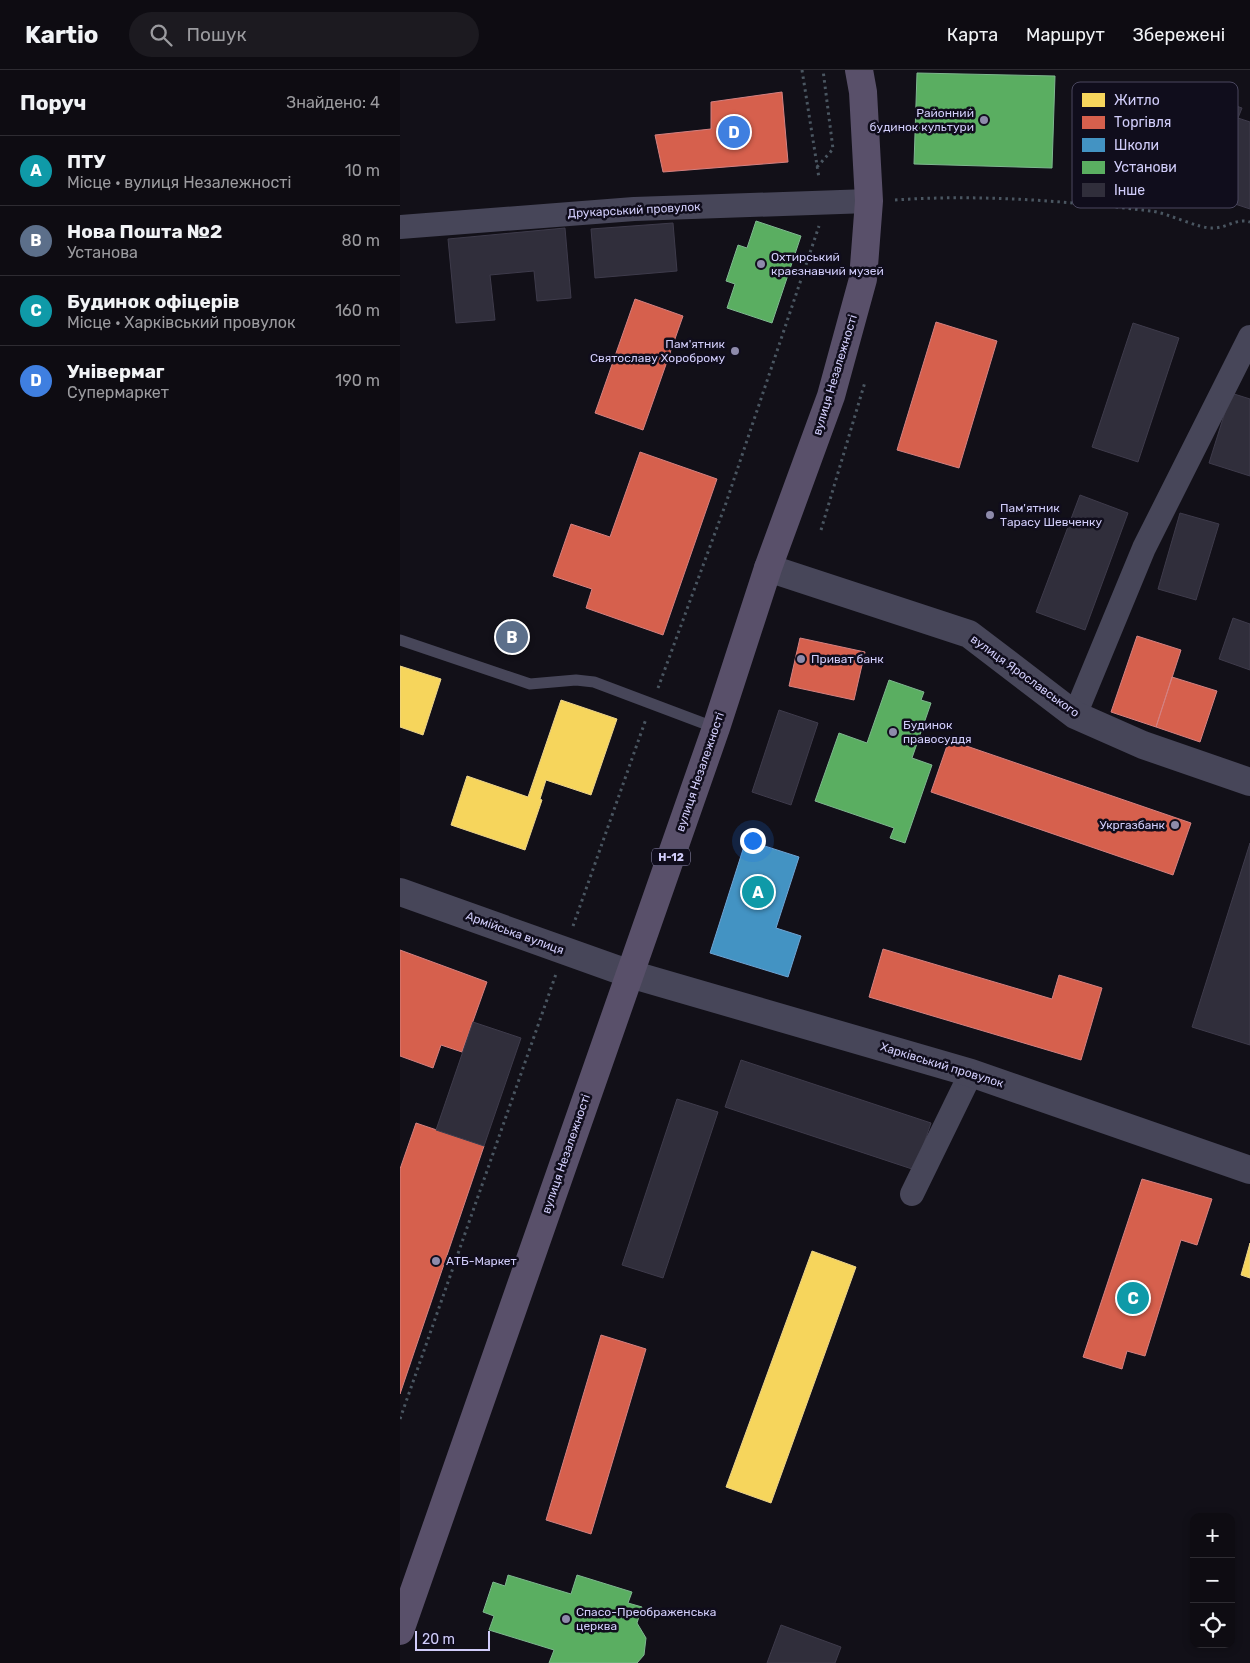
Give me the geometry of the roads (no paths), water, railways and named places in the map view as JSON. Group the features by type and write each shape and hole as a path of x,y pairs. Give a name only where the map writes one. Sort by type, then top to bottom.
{"main road":[{"name":"вулиця Незалежності","path":"400,1630 716,728 768,568 831,396 863,279 869,201 863,92 859,70"}],"street":[{"name":"Друкарський провулок","path":"400,227 634,209 869,201"},
{"path":"1075,715 1144,548 1250,338"},
{"name":"вулиця Ярославського","path":"768,568 969,634 1075,715 1143,745 1250,782"},
{"name":"Армійська вулиця","path":"400,892 630,974"},
{"name":"Харківський провулок","path":"630,974 971,1073 1250,1170"},
{"path":"912,1194 971,1073"}],"lane":[{"path":"400,640 530,684 576,680 594,682 716,728"}],"place":[{"name":"Районний будинок культури","path":"984,120"},
{"name":"Універмаг","path":"734,132"},
{"name":"Охтирський краєзнавчий музей","path":"761,264"},
{"name":"Пам'ятник Святославу Хороброму","path":"735,351"},
{"name":"Пам'ятник Тарасу Шевченку","path":"990,515"},
{"name":"Нова Пошта №2","path":"512,637"},
{"name":"Приват банк","path":"801,659"},
{"name":"Будинок правосуддя","path":"893,732"},
{"name":"Укргазбанк","path":"1175,825"},
{"name":"ПТУ","path":"758,892"},
{"name":"АТБ-Маркет","path":"436,1261"},
{"name":"Будинок офіцерів","path":"1133,1298"},
{"name":"Спасо-Преображенська церква","path":"566,1619"}]}
